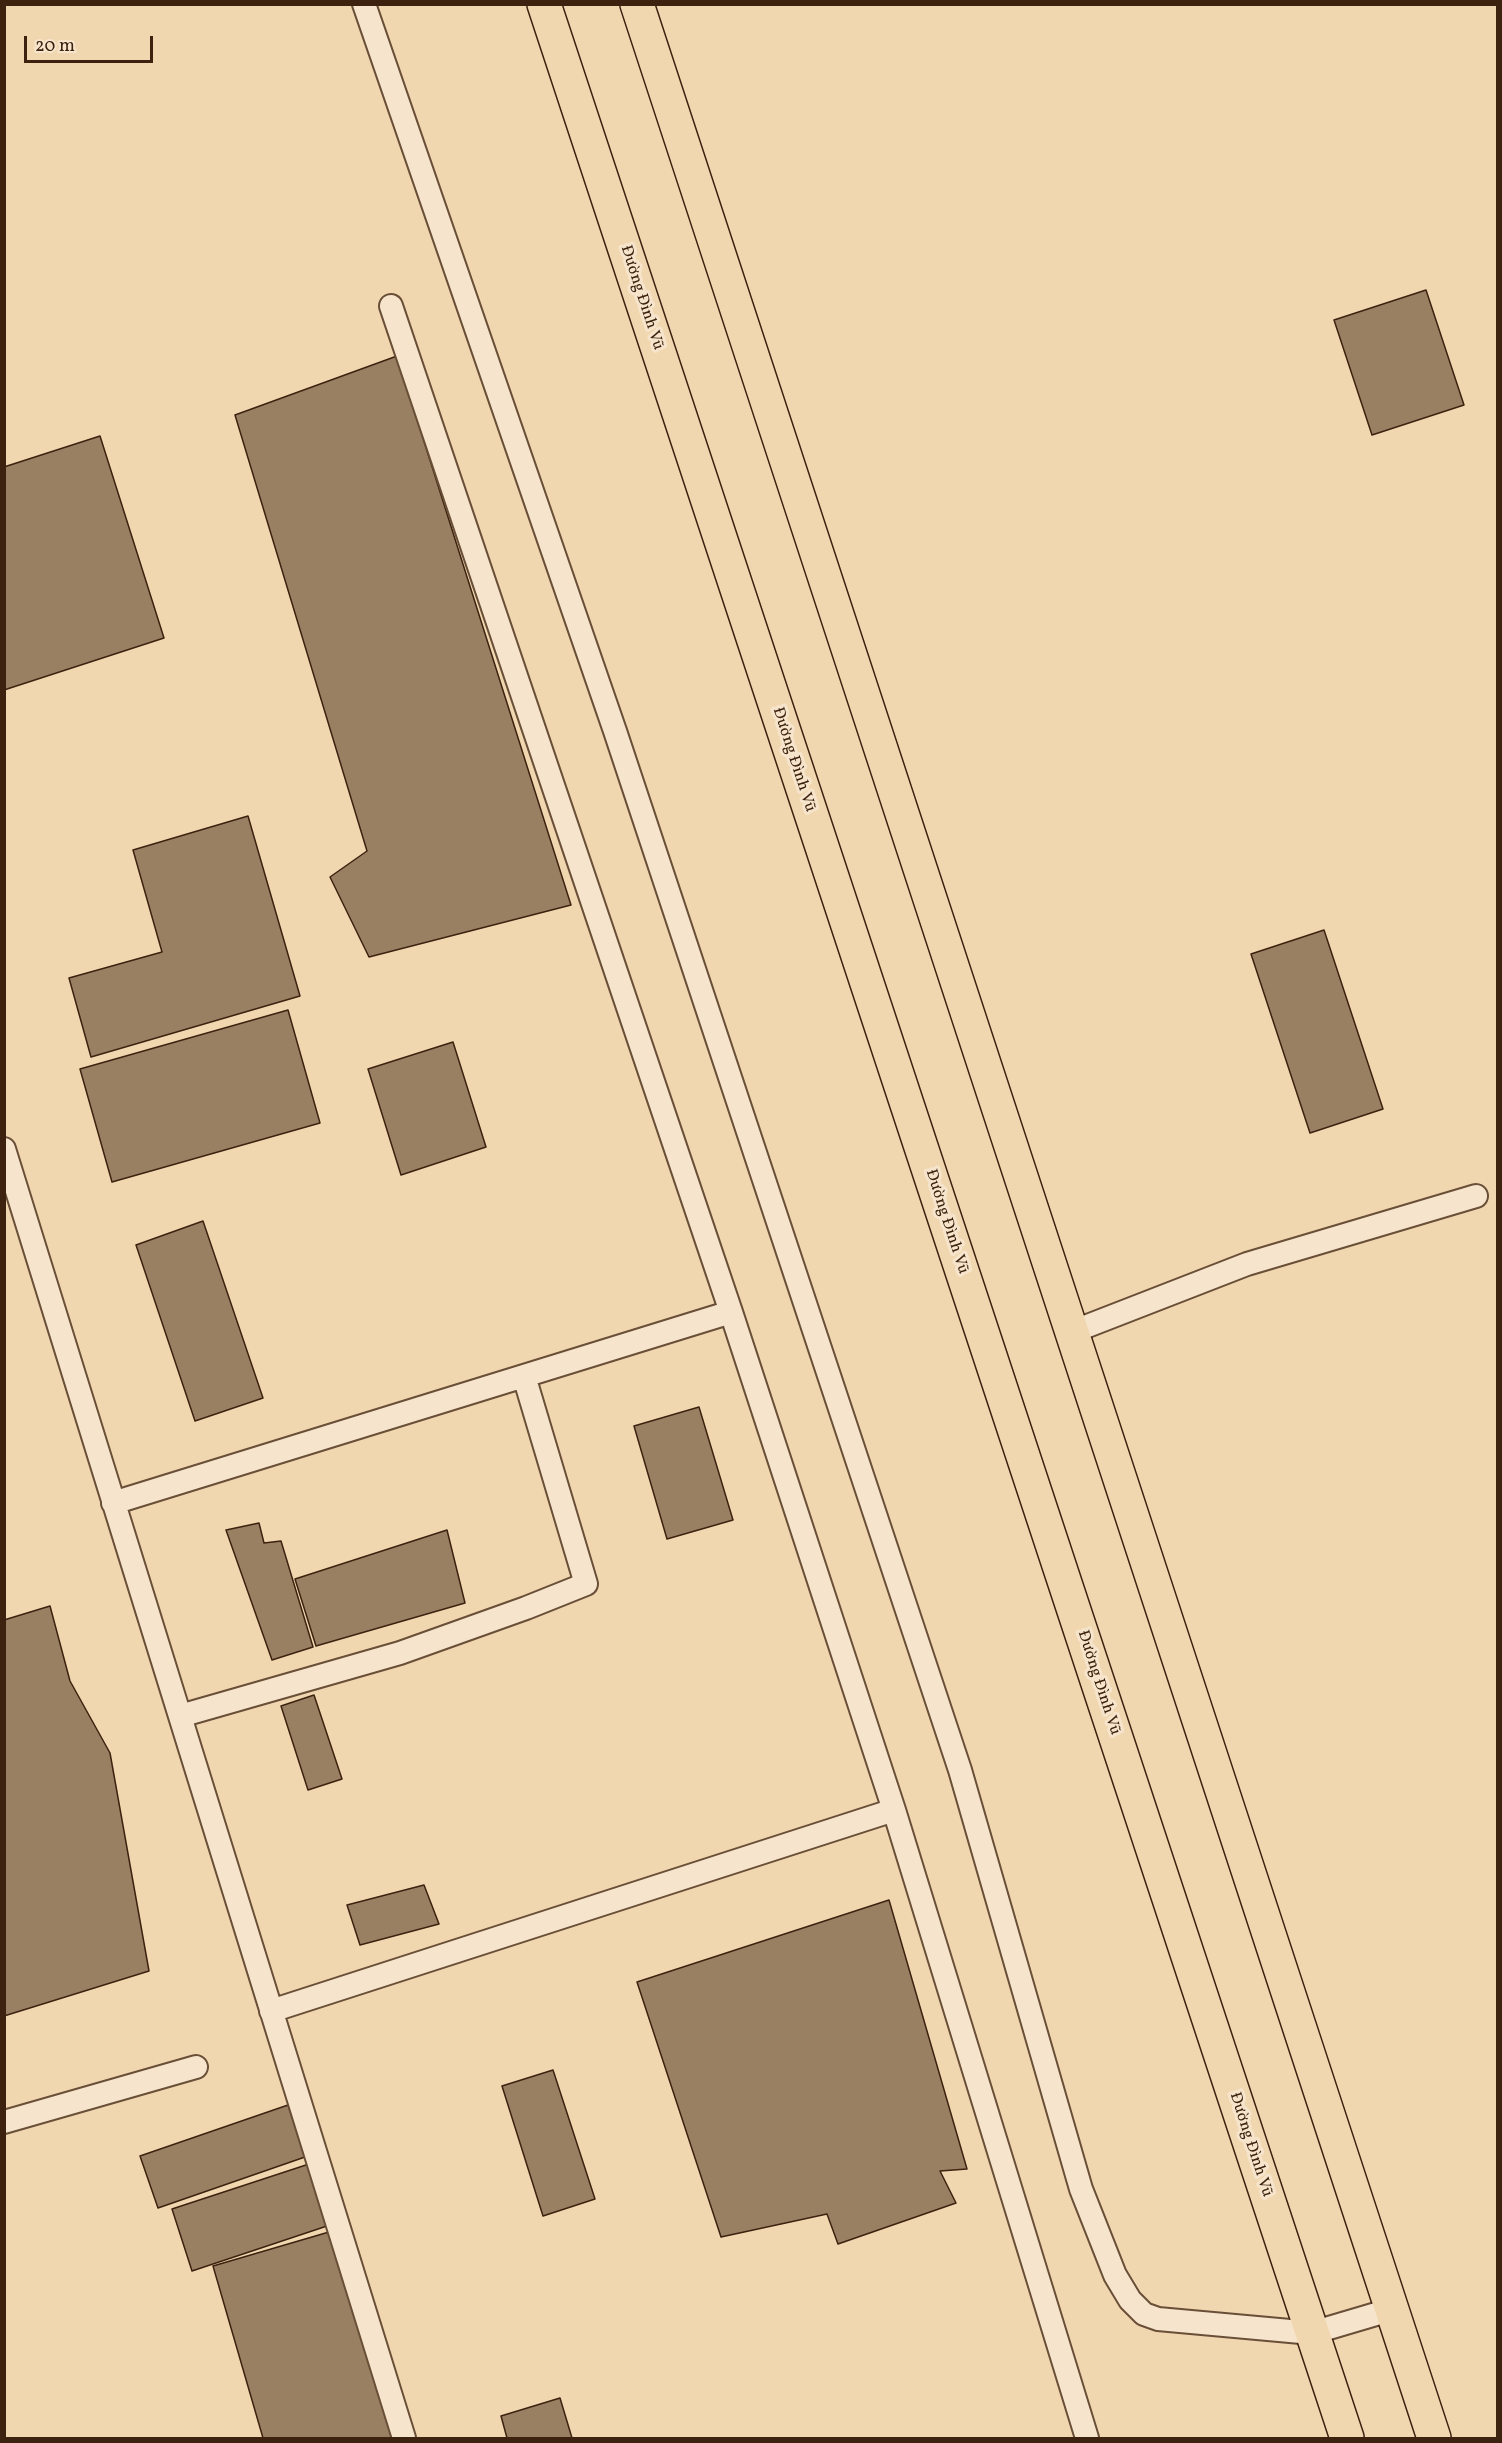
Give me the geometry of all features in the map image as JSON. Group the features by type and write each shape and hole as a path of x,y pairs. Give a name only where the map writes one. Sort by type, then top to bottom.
{"highway":[{"name":"Đường Đình Vũ","path":"544,4 1347,2439"},
{"path":"637,4 1434,2439"}],"lane":[{"path":"364,4 615,731 960,1770 1081,2189 1114,2275 1130,2300 1144,2314 1158,2319 1312,2333 1393,2309"},
{"path":"391,306 731,1312 894,1810 1087,2439"},
{"path":"4,1149 404,2439"},
{"path":"1072,1332 1247,1264 1476,1196"},
{"path":"113,1503 731,1312"},
{"path":"180,1716 400,1653 586,1584 524,1376"},
{"path":"271,2011 894,1810"},
{"path":"4,2122 196,2067"}],"building":[{"path":"1426,290 1464,405 1372,435 1334,320"},
{"path":"397,356 571,905 369,957 330,877 367,851 235,415"},
{"path":"100,436 164,638 4,690 4,467"},
{"path":"248,816 300,996 91,1057 69,978 162,952 133,850"},
{"path":"1324,930 1383,1109 1310,1133 1251,954"},
{"path":"288,1010 320,1123 112,1182 80,1069"},
{"path":"453,1042 486,1147 401,1175 368,1069"},
{"path":"203,1221 263,1398 195,1421 136,1245"},
{"path":"699,1407 733,1520 667,1539 634,1426"},
{"path":"259,1523 264,1543 281,1541 313,1647 272,1660 226,1530"},
{"path":"447,1530 465,1603 316,1646 295,1579"},
{"path":"50,1606 70,1681 110,1753 149,1971 4,2016 4,1620"},
{"path":"314,1695 342,1779 308,1790 281,1706"},
{"path":"424,1885 439,1924 360,1945 347,1905"},
{"path":"889,1900 967,2169 940,2171 956,2203 838,2244 827,2214 721,2237 637,1982"},
{"path":"553,2070 595,2199 543,2216 502,2086"},
{"path":"288,2105 305,2157 158,2208 140,2156"},
{"path":"309,2164 330,2225 192,2271 172,2209"},
{"path":"329,2232 392,2438 263,2438 213,2266"},
{"path":"560,2398 572,2438 507,2438 501,2416"}]}
